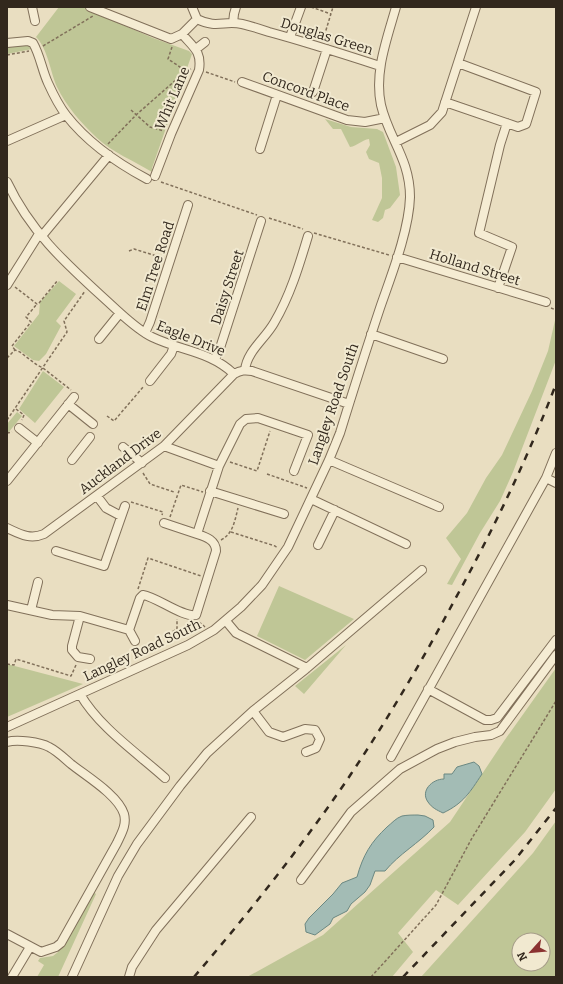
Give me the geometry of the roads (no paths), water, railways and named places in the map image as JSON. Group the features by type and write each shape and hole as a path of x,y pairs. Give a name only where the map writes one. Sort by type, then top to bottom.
{"street":[{"path":"34,7 35,21"},
{"path":"90,7 171,39 182,34 197,19 192,7"},
{"path":"233,23 236,7"},
{"path":"290,37 301,7"},
{"name":"Langley Road South","path":"7,727 174,652 208,634 226,621 262,585 285,552 329,460 397,257 407,219 410,193 406,168 385,118 380,95 380,66 396,7"},
{"path":"396,142 430,125 442,112 476,7"},
{"name":"Douglas Green","path":"197,19 206,24 214,25 233,23 243,24 290,37 380,66"},
{"name":"Whit Lane","path":"106,153 126,168 151,177 199,70 200,62 196,49 182,34"},
{"path":"7,44 28,41 33,43 47,82 66,115 85,136 106,153 40,235 8,283"},
{"path":"196,49 205,42"},
{"path":"313,92 324,48"},
{"path":"445,102 518,127 526,124 536,92 458,63"},
{"name":"Concord Place","path":"242,82 347,120 365,122 385,118"},
{"path":"260,149 277,95"},
{"path":"7,141 66,115"},
{"path":"498,288 512,247 479,233 500,145 507,123"},
{"name":"Eagle Drive","path":"7,182 29,221 40,235 57,254 120,313 145,333 174,346 215,359 234,374"},
{"name":"Elm Tree Road","path":"145,333 150,322 188,205"},
{"name":"Daisy Street","path":"215,359 220,348 261,221"},
{"path":"245,370 247,359 274,324 291,288 309,234"},
{"name":"Holland Street","path":"397,257 546,302"},
{"path":"99,339 120,313"},
{"path":"371,334 443,359"},
{"path":"150,381 171,354 174,346"},
{"path":"234,374 245,370 252,371 349,404"},
{"name":"Auckland Drive","path":"7,528 27,537 40,536 140,465 164,446 234,374"},
{"path":"7,481 74,397"},
{"path":"68,404 93,424"},
{"path":"197,534 221,462 240,424 246,419 258,418 308,436 294,471"},
{"path":"19,428 38,443"},
{"path":"72,460 90,437"},
{"path":"164,446 221,462"},
{"path":"123,447 140,465"},
{"path":"390,757 546,478 556,453"},
{"path":"329,460 439,507"},
{"path":"546,478 556,483"},
{"path":"210,493 284,514"},
{"path":"97,496 106,508 121,516"},
{"path":"311,499 406,544"},
{"path":"56,551 104,566 125,506"},
{"path":"318,544 335,510"},
{"path":"129,630 140,598 143,595 195,615 198,611 216,551 214,544 210,539 166,524"},
{"path":"72,977 118,876 137,844 180,786 207,753 253,711 307,668 422,570"},
{"path":"31,610 38,582"},
{"path":"7,605 52,615 80,616 129,630 135,641"},
{"path":"80,616 72,650 78,657 90,659"},
{"path":"226,621 236,633 307,668"},
{"path":"428,689 485,720 497,718 556,640"},
{"path":"301,880 351,812 400,770 437,749 455,742 491,735 500,731 556,655"},
{"path":"80,694 87,707 101,722 165,778"},
{"path":"253,711 269,732 283,736 305,729 315,730 320,739 316,748 306,752"},
{"path":"7,742 21,740 48,746 107,792 116,801 124,813 126,822 117,843 61,943 56,947 41,952 7,934"},
{"path":"129,977 132,967 156,930 251,817"},
{"path":"12,977 30,947"}],"water":[{"path":"474,762 479,766 482,774 466,796 456,805 443,813 431,806 425,794 428,786 435,781 444,779 444,774 452,774 457,767"},
{"path":"402,816 425,816 433,820 434,827 396,859 385,871 375,871 370,885 365,892 351,904 347,911 333,918 330,924 315,935 306,932 305,924 309,918 342,883 357,877 365,855 381,833"}],"railway":[{"path":"194,977 291,858 345,783 388,717 428,649 481,550 521,468 556,384"},
{"path":"403,977 514,861 556,808"}]}
